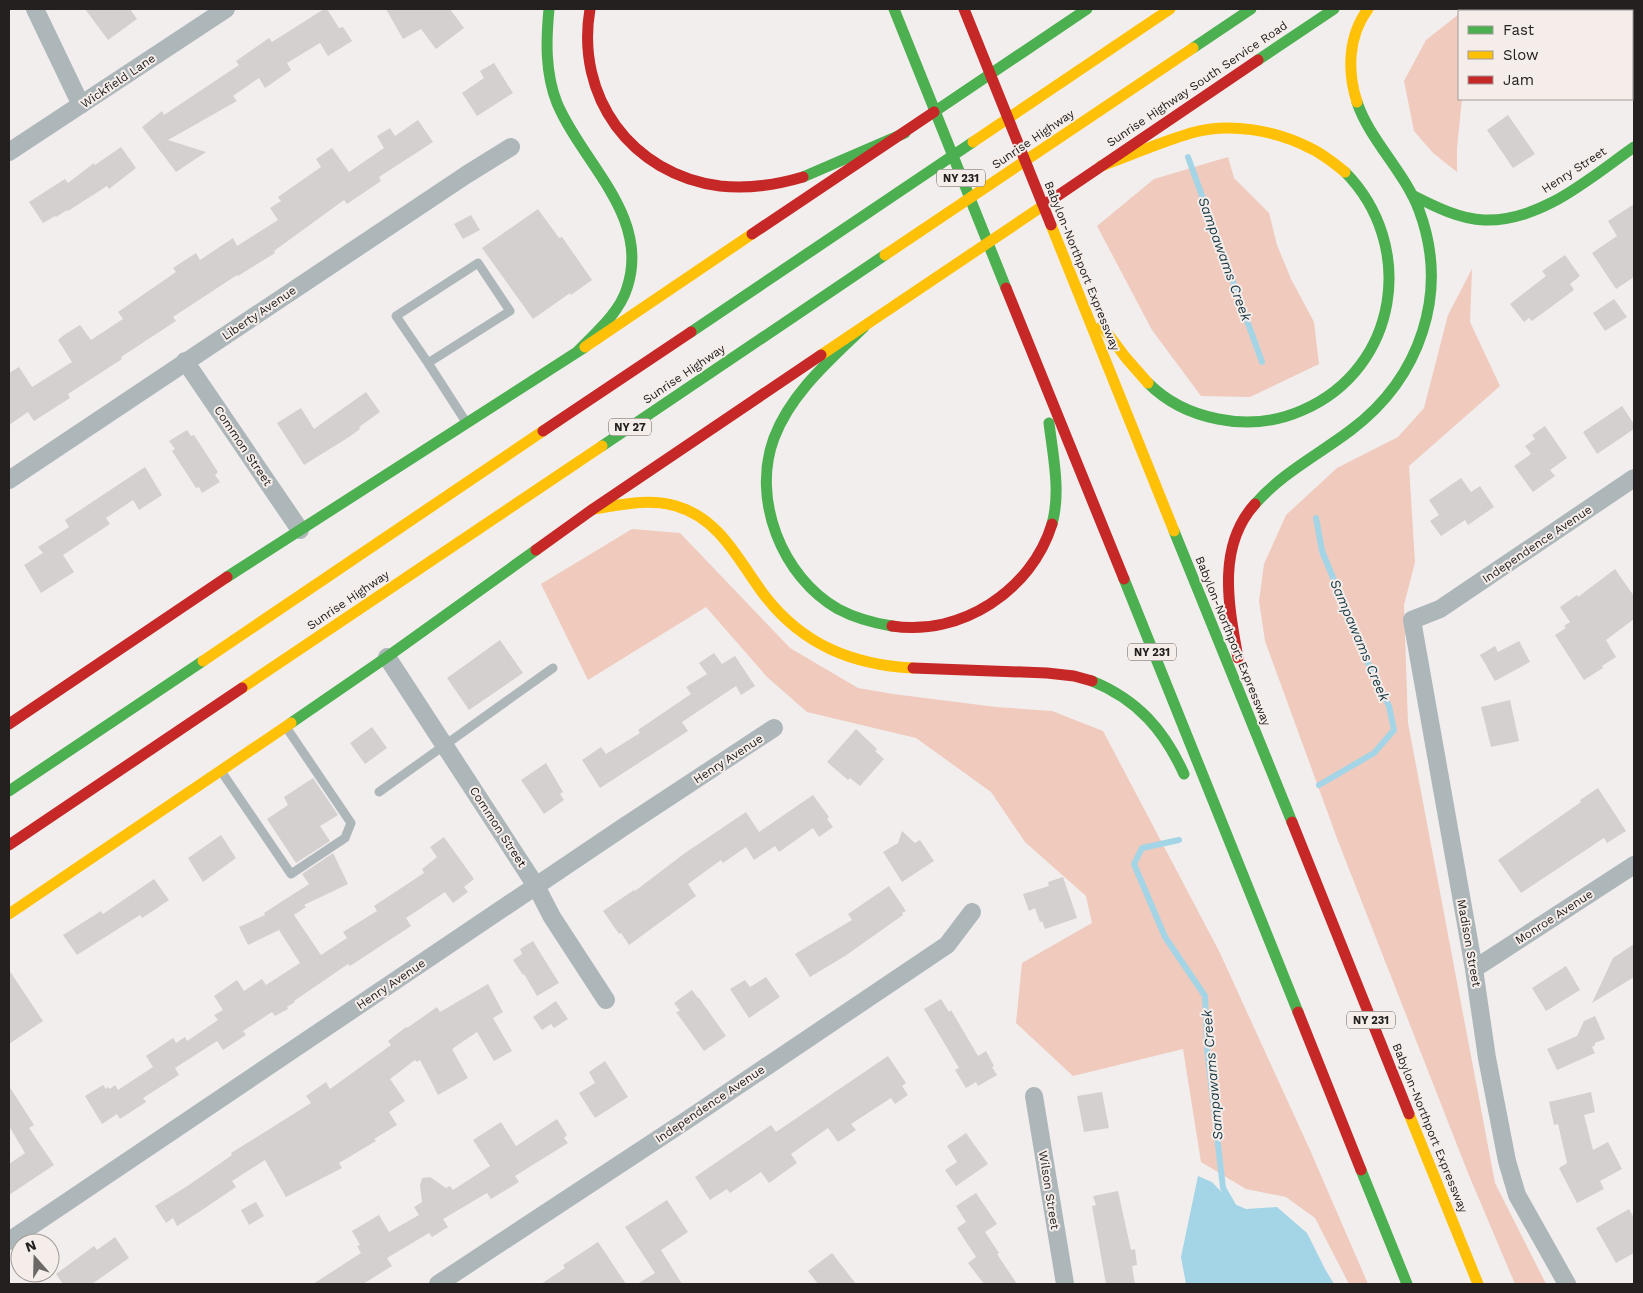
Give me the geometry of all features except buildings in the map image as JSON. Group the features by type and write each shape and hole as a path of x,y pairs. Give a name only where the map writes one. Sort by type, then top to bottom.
{"main road":[{"path":"549,9 546,43 556,101 573,134 612,194 626,224 632,251 633,265 631,278 616,309 576,354"},
{"path":"590,9 586,37 588,55 597,94 606,113 618,130 646,158 680,176 699,183 720,186 759,186 783,183 814,173 905,133"},
{"path":"889,9 900,24"},
{"name":"NY 231","path":"894,9 1407,1284"},
{"name":"Babylon-Northport Expressway","path":"964,9 1478,1284"},
{"path":"9,724 171,614 576,354 1088,9"},
{"path":"9,791 1170,9"},
{"name":"Sunrise Highway","path":"9,845 1251,9"},
{"name":"Sunrise Highway South Service Road","path":"1102,166 1334,9"},
{"path":"1248,713 1228,606 1228,574 1234,542 1247,513 1279,478 1350,431 1370,415 1394,388 1413,355 1425,321 1428,304 1431,270 1427,239 1412,195 1364,120 1352,89 1351,50 1358,24 1368,9"},
{"path":"9,914 387,657 593,509 1102,166 1207,130 1248,129 1285,137 1302,144 1319,152 1335,163 1346,173 1367,199 1376,215 1387,250 1390,287 1388,304 1377,337 1354,373 1335,391 1306,410 1290,416 1257,423 1242,423 1206,417 1172,402 1158,392 1132,366 1078,292"},
{"name":"Henry Street","path":"1412,195 1439,208 1467,217 1484,220 1510,218 1539,208 1562,196 1634,147"},
{"path":"864,327 806,386 789,408 774,437 767,464 766,481 770,515 781,546 789,561 804,581 822,599 851,616 869,622 886,626 921,628 955,622 999,600 1023,578 1042,550 1055,508 1056,476 1044,384"},
{"path":"593,509 639,503 663,503 700,516 721,534 766,596 791,624 822,647 853,660 869,665 890,667 1059,674 1089,680 1116,692 1141,710 1165,737 1181,765 1188,782"},
{"path":"1221,850 1260,919"}],"street":[{"path":"35,9 81,105"},
{"name":"Wickfield Lane","path":"9,152 226,9"},
{"name":"Liberty Avenue","path":"9,480 466,175 511,148"},
{"name":"Common Street","path":"186,361 300,530"},
{"name":"Independence Avenue","path":"1440,609 1634,478"},
{"name":"Madison Street","path":"1440,609 1412,620 1474,969 1489,1067 1507,1161 1517,1195 1566,1284"},
{"name":"Common Street","path":"387,657 536,886 552,917 606,1000"},
{"name":"Henry Avenue","path":"9,1241 774,728"},
{"name":"Monroe Avenue","path":"1474,969 1634,865"},
{"name":"Independence Avenue","path":"438,1284 690,1118 947,945 972,912"},
{"name":"Wilson Street","path":"1034,1096 1065,1284"}],"lane":[{"path":"428,363 510,311 478,263 396,316 467,424"},
{"path":"379,792 553,668"},
{"path":"221,770 291,874 345,838 351,823 285,726"}],"shaded area":[{"path":"1466,9 1548,9 1546,10 1464,10"},
{"path":"1458,15 1458,100 1462,100 1457,148 1457,172 1433,153 1414,131 1404,81 1426,40"},
{"path":"1228,157 1234,178 1269,213 1277,245 1291,279 1314,322 1319,364 1250,397 1201,396 1152,330 1097,226 1154,179"},
{"path":"1472,269 1470,322 1500,386 1409,466 1415,562 1404,605 1408,723 1495,1183 1546,1284 1515,1284 1468,1173 1338,841 1265,641 1259,601 1264,564 1286,515 1337,468 1398,437 1424,408 1448,315"},
{"path":"632,529 680,533 790,648 858,688 996,707 1052,711 1103,731 1219,951 1310,1150 1368,1284 1349,1284 1315,1218 1286,1197 1246,1189 1201,1162 1183,1049 1073,1076 1016,1023 1022,963 1092,923 1086,896 1025,842 991,792 916,738 807,712 767,677 706,607 588,680 541,584"}],"water":[{"path":"1198,1176 1212,1182 1232,1203 1246,1209 1277,1207 1307,1233 1334,1284 1186,1284 1181,1257"}],"waterway":[{"name":"Sampawams Creek","path":"1188,157 1262,362"},
{"name":"Sampawams Creek","path":"1316,518 1322,551 1368,663 1389,706 1394,730 1374,753 1319,785"},
{"name":"Sampawams Creek","path":"1179,840 1142,848 1134,864 1165,937 1205,996 1207,1048 1223,1188 1235,1209"}],"traffic: fast":[{"path":"549,9 547,56 553,92 568,125 610,191 622,214 630,237 632,262 627,288 618,306 605,323 576,353"},
{"path":"894,9 1006,288"},
{"path":"934,112 1087,9"},
{"path":"1193,48 1251,9"},
{"path":"1258,60 1334,9"},
{"path":"1255,504 1277,483 1351,430 1375,409 1395,385 1411,359 1422,332 1429,302 1431,272 1428,241 1413,196 1362,116 1357,102"},
{"path":"803,177 905,133"},
{"path":"691,332 973,142"},
{"path":"1412,195 1465,217 1484,220 1505,219 1525,214 1564,196 1634,147"},
{"path":"1148,383 1163,396 1199,414 1229,421 1251,422 1272,420 1303,410 1335,391 1360,365 1377,335 1387,303 1389,268 1382,234 1368,201 1345,172"},
{"path":"602,446 885,255"},
{"path":"864,327 825,365 790,406 774,438 768,462 766,486 769,510 776,534 787,557 801,577 818,595 838,609 864,620 892,626"},
{"path":"227,577 585,347"},
{"path":"1049,423 1056,487 1055,512 1052,524"},
{"path":"1174,531 1292,822"},
{"path":"291,723 536,550"},
{"path":"1124,579 1298,1012"},
{"path":"9,791 203,661"},
{"path":"1092,681 1123,697 1148,718 1168,744 1184,774"},
{"path":"1361,1170 1407,1284"}],"traffic: slow":[{"path":"973,142 1170,9"},
{"path":"1357,102 1352,78 1351,54 1356,31 1368,9"},
{"path":"885,255 1193,48"},
{"path":"1101,166 1191,133 1221,128 1236,128 1267,132 1296,142 1319,153 1345,172"},
{"path":"821,355 1047,203"},
{"path":"1051,225 1174,531"},
{"path":"585,347 752,234"},
{"path":"1102,326 1148,383"},
{"path":"203,661 543,431"},
{"path":"242,688 602,446"},
{"path":"593,509 645,502 676,506 692,512 717,531 728,543 765,596 796,628 813,640 850,657 891,666 913,668"},
{"path":"9,914 291,723"},
{"path":"1409,1114 1478,1284"}],"traffic: jam":[{"path":"590,9 588,41 591,72 601,101 616,126 636,148 660,166 688,179 720,186 762,186 803,177"},
{"path":"964,9 1051,225"},
{"path":"1047,203 1258,60"},
{"path":"752,234 934,112"},
{"path":"1006,288 1124,579"},
{"path":"543,431 691,332"},
{"path":"536,550 593,509 821,355"},
{"path":"1238,658 1229,598 1230,558 1235,539 1243,521 1255,504"},
{"path":"892,626 918,627 943,624 968,616 990,604 1011,588 1028,569 1042,548 1052,524"},
{"path":"9,724 227,577"},
{"path":"913,668 1047,673 1074,676 1092,681"},
{"path":"9,845 242,688"},
{"path":"1292,822 1409,1114"},
{"path":"1298,1012 1361,1170"}]}
